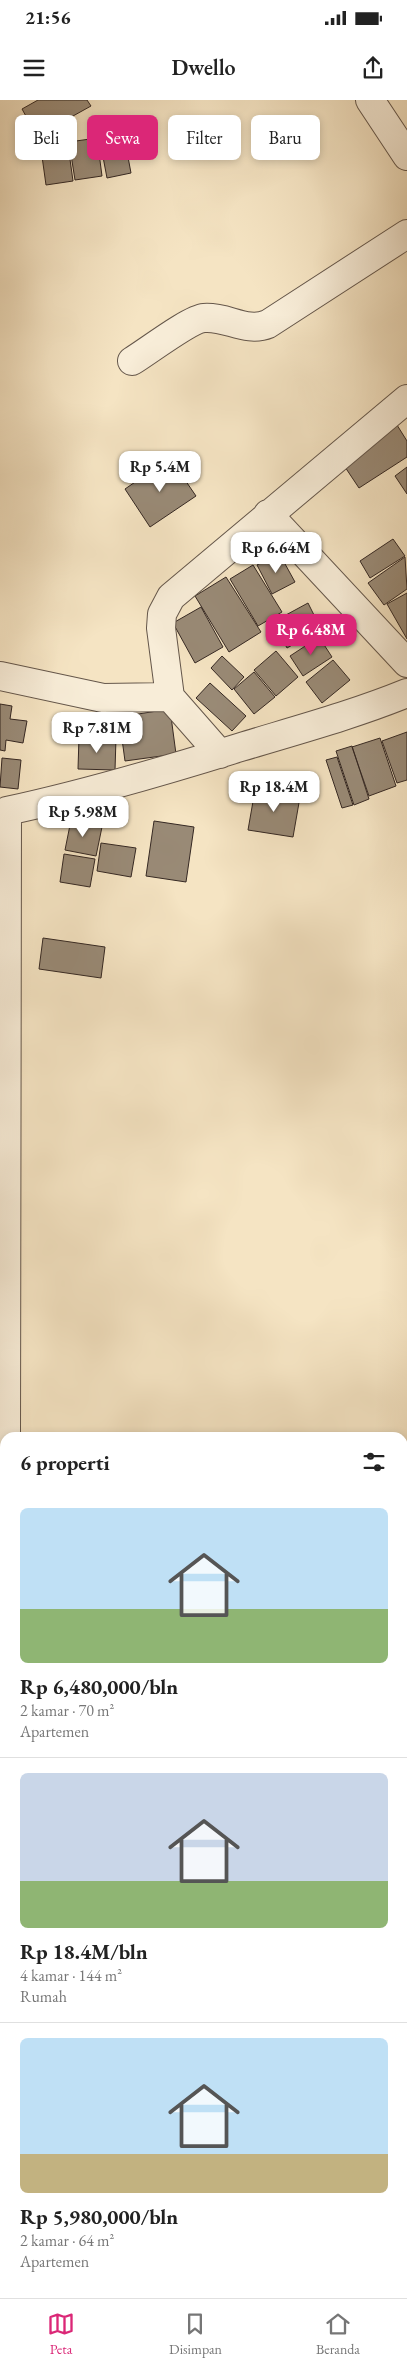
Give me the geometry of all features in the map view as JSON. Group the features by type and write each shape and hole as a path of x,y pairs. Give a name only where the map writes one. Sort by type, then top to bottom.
{"street":[{"path":"370,100 407,156"},
{"path":"132,361 197,319 215,318 253,328 268,324 407,234"},
{"path":"220,754 170,697 161,628 165,605 171,597 268,514 407,399"},
{"path":"268,514 407,663"},
{"path":"0,676 103,698 170,697"},
{"path":"6,1432 3,1240 7,811 78,796 366,710 407,693"}],"building":[{"path":"38,100 87,100 91,106 75,115 25,115 22,109"},
{"path":"87,139 87,160 100,160 102,176 75,180 72,160 77,160 77,141"},
{"path":"43,160 70,160 73,181 46,185"},
{"path":"104,160 129,160 131,173 107,178"},
{"path":"397,425 407,441 407,457 359,488 341,461"},
{"path":"170,458 196,496 150,527 125,489"},
{"path":"407,467 407,494 395,476"},
{"path":"393,539 405,556 370,578 360,561"},
{"path":"279,553 295,582 272,594 257,565"},
{"path":"405,557 407,589 384,605 368,583"},
{"path":"253,565 282,612 258,626 230,579"},
{"path":"226,577 261,632 229,652 195,596"},
{"path":"407,593 407,639 387,604"},
{"path":"308,603 321,629 287,648 273,622"},
{"path":"201,607 223,647 195,663 173,623"},
{"path":"319,637 332,657 303,676 290,656"},
{"path":"276,651 298,677 276,696 254,670"},
{"path":"222,656 244,677 232,690 211,668"},
{"path":"333,660 350,680 322,703 306,682"},
{"path":"254,672 275,697 254,714 234,689"},
{"path":"210,683 246,716 232,731 196,698"},
{"path":"0,704 12,706 10,719 27,721 23,743 6,740 5,751 0,750"},
{"path":"170,709 176,754 125,761 119,717"},
{"path":"75,718 102,718 102,734 74,733"},
{"path":"407,732 407,780 397,783 382,741"},
{"path":"79,737 116,738 115,770 78,769"},
{"path":"380,738 396,786 369,796 352,747"},
{"path":"352,746 369,799 354,805 336,751"},
{"path":"337,757 353,805 342,808 326,760"},
{"path":"2,758 21,760 18,789 0,787"},
{"path":"255,790 300,797 293,837 248,830"},
{"path":"71,820 102,827 96,856 65,850"},
{"path":"154,821 194,827 186,882 146,876"},
{"path":"101,843 136,848 131,877 97,871"},
{"path":"64,854 95,859 90,887 60,882"},
{"path":"43,938 105,947 101,978 39,969"}]}
